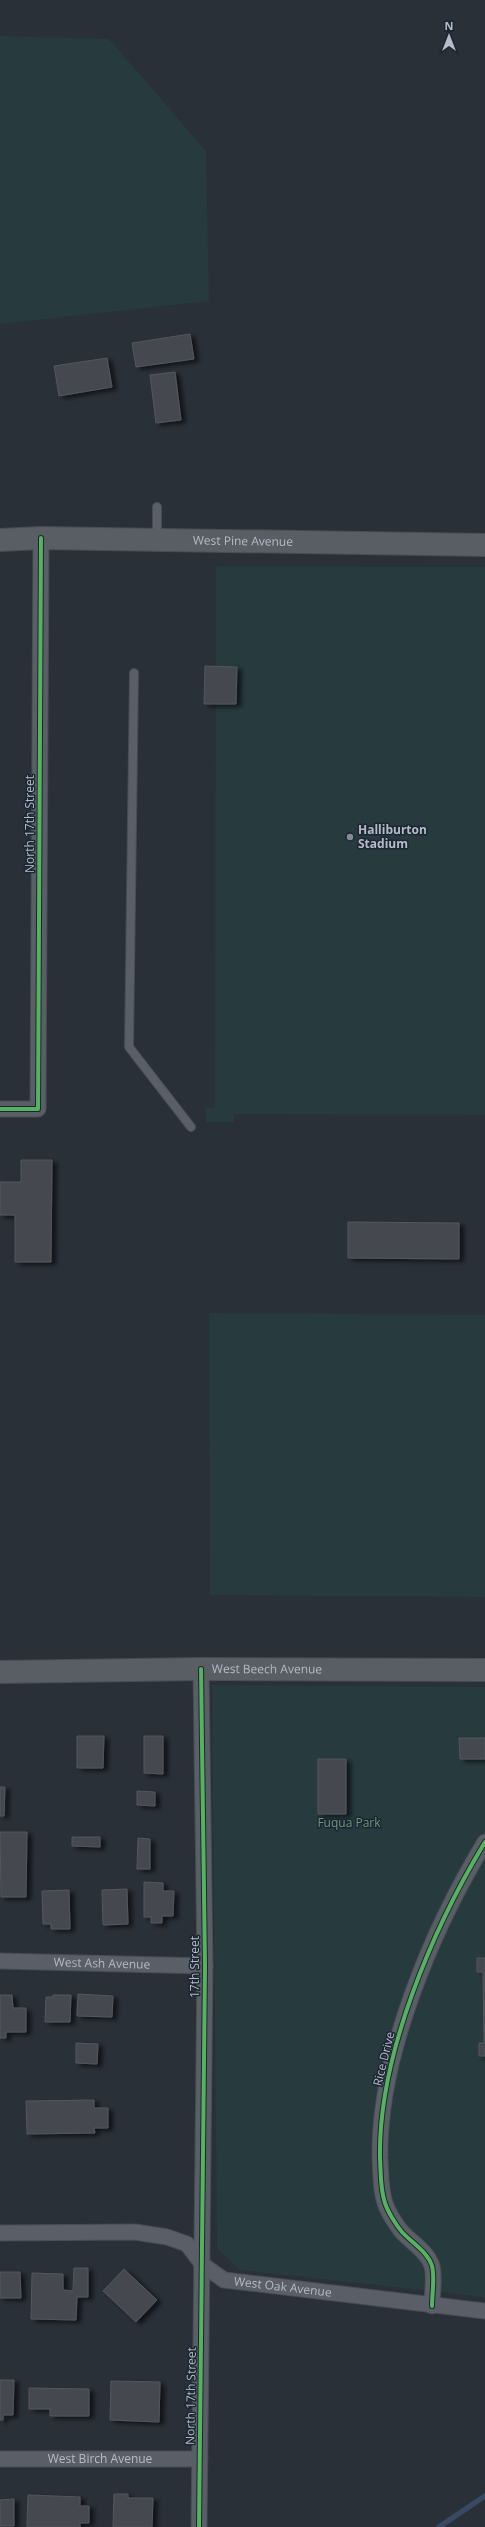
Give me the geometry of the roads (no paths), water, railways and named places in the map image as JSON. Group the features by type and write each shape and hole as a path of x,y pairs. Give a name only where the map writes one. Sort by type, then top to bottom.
{"street":[{"name":"West Pine Avenue","path":"0,540 41,538 485,544"},
{"name":"North 17th Street","path":"0,1109 38,1110 41,538"},
{"name":"West Beech Avenue","path":"0,1672 201,1669 485,1670"},
{"name":"17th Street","path":"201,1669 205,1966 203,2265"},
{"name":"Rice Drive","path":"432,2306 432,2266 418,2247 401,2231 385,2204 381,2180 381,2132 386,2087 403,2026 434,1939 467,1871 485,1842"},
{"name":"West Ash Avenue","path":"0,1961 205,1966"},
{"name":"West Oak Avenue","path":"0,2233 135,2232 167,2237 187,2244 203,2265 224,2280 432,2306 485,2311"},
{"name":"North 17th Street","path":"199,2527 203,2265"},
{"name":"West Birch Avenue","path":"0,2458 200,2459"}],"lane":[{"path":"157,507 158,540"},
{"path":"134,673 129,1047 191,1127"}],"waterway":[{"path":"439,2527 485,2496"}],"place":[{"name":"Halliburton Stadium","path":"350,837"}],"park label":[{"name":"Fuqua Park","path":"349,1823"}]}
